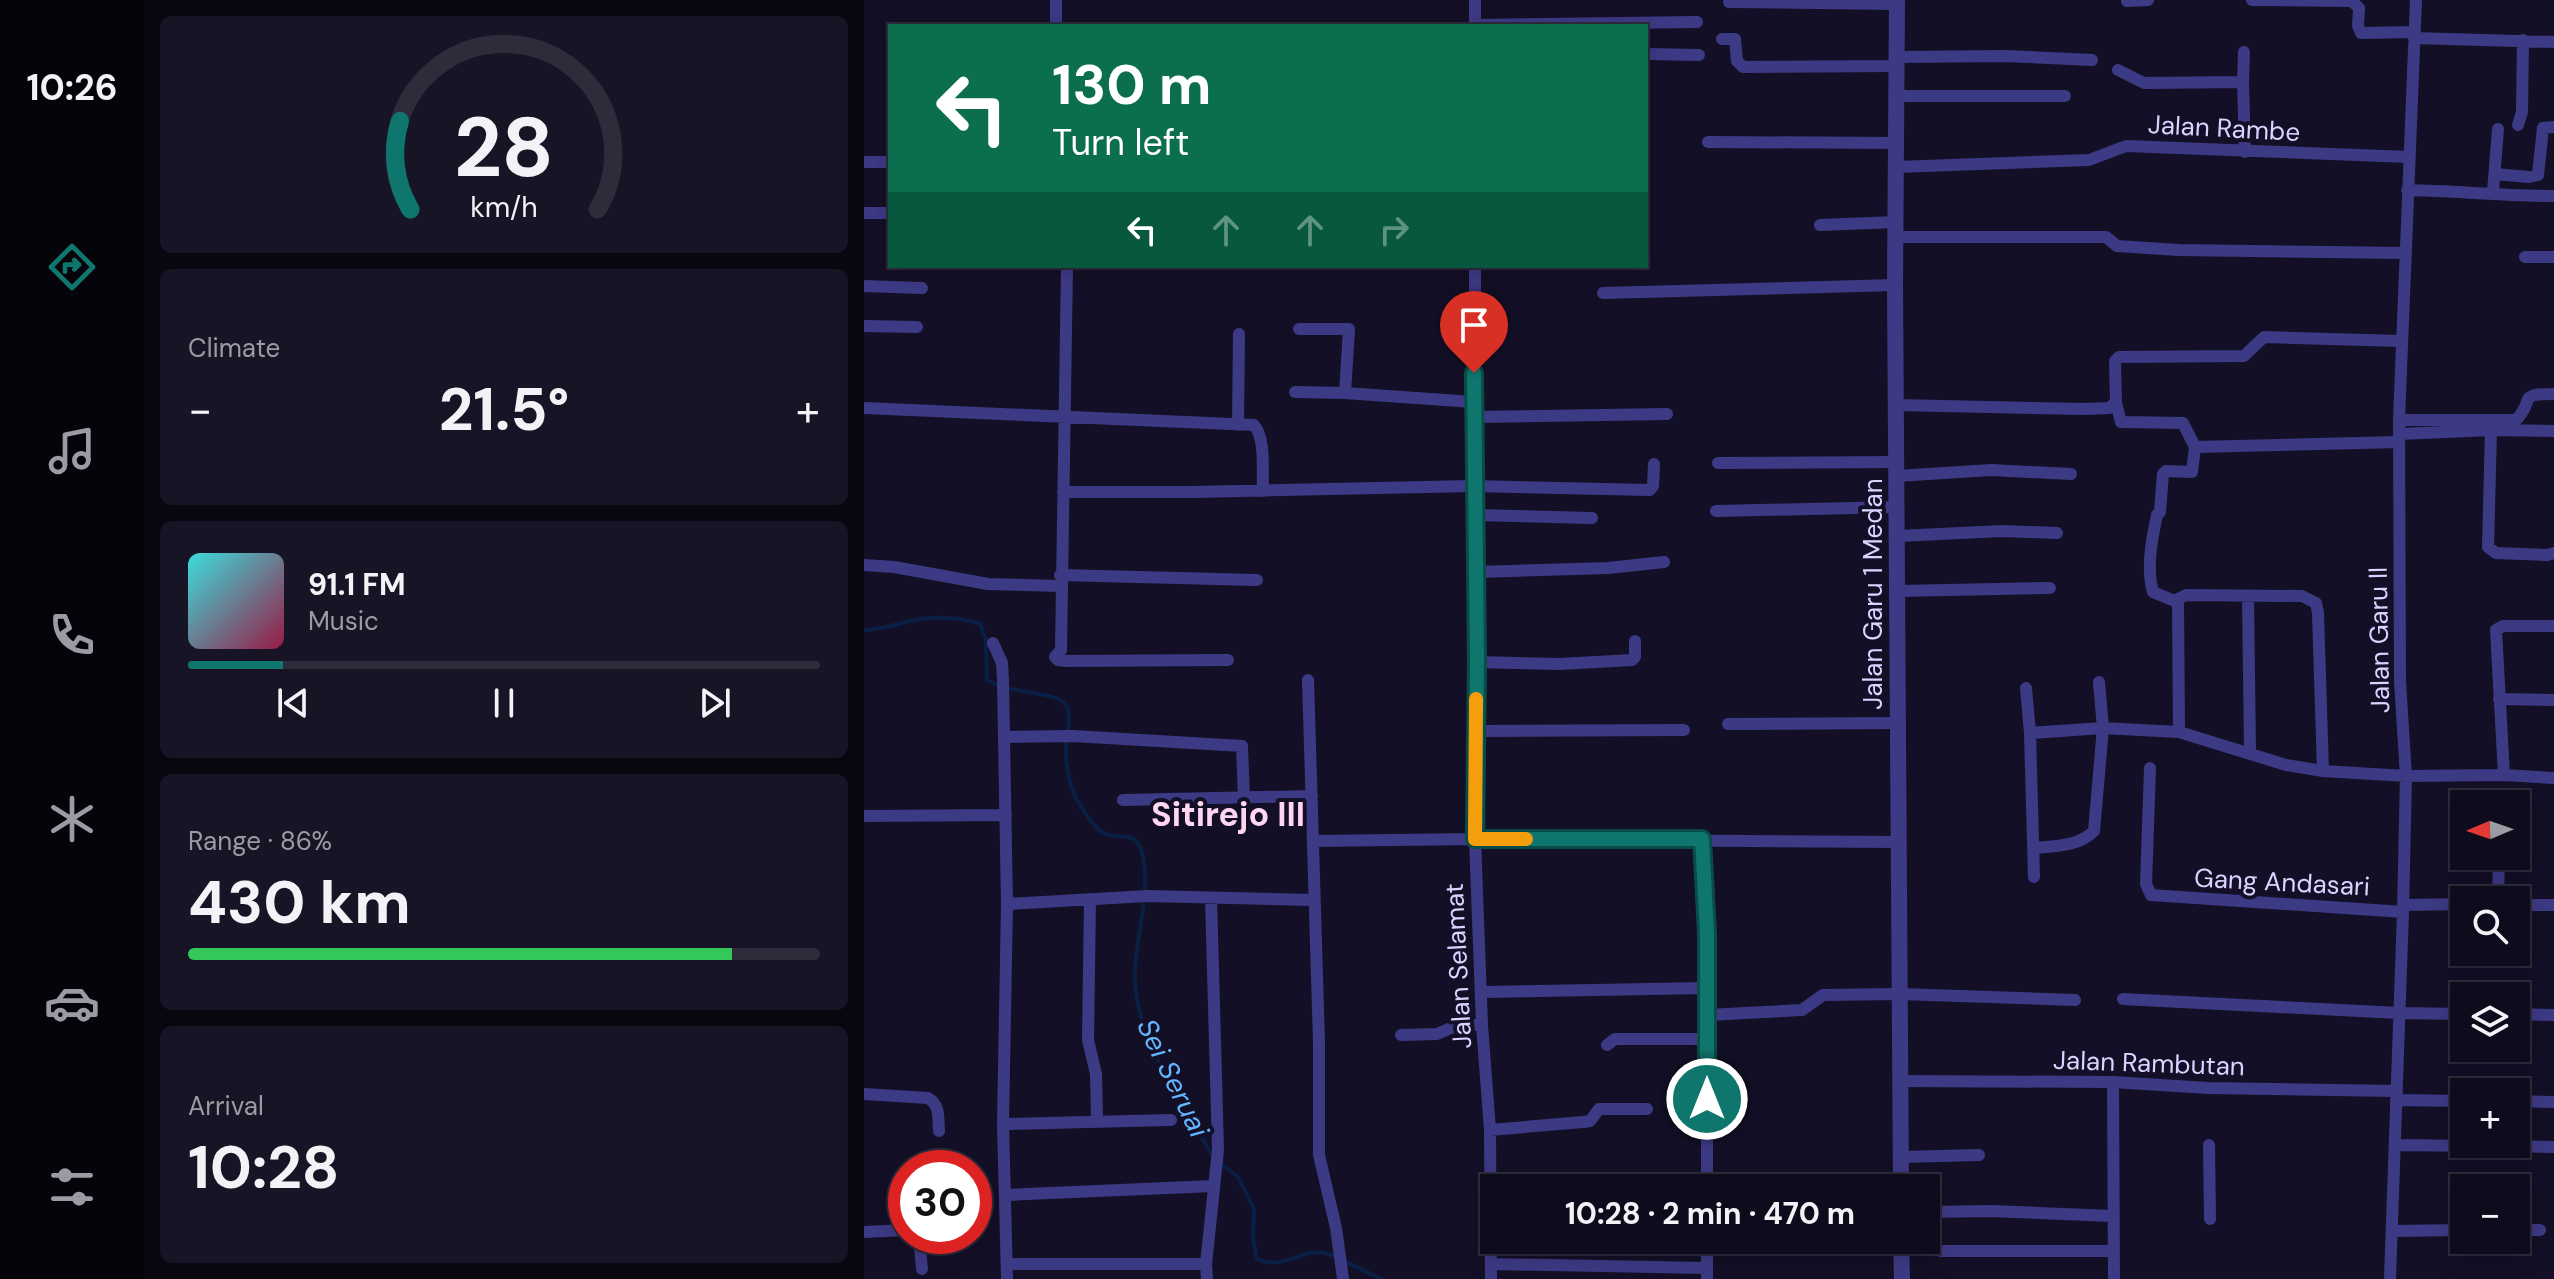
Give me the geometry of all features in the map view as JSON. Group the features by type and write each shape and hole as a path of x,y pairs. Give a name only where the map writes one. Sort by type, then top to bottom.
{"street":[{"path":"1056,0 1056,24"},
{"path":"1475,0 1475,24"},
{"path":"2127,1 2148,0"},
{"path":"2252,0 2352,1 2359,8 2358,26 2361,33 2554,42"},
{"name":"Jalan Garu II","path":"2390,1279 2406,776 2400,681 2399,420 2416,0"},
{"path":"1729,2 1897,2"},
{"name":"Jalan Garu 1 Medan","path":"1897,2 1895,285 1901,1174"},
{"path":"1549,24 1697,22"},
{"path":"1722,39 1735,39 1737,61 1743,67 2006,56 2092,60"},
{"path":"2518,125 2522,112 2523,40"},
{"path":"2244,52 2245,152"},
{"path":"1648,54 1699,55"},
{"path":"2118,70 2144,83 2243,82"},
{"path":"1896,96 2065,96"},
{"path":"2495,174 2537,177 2543,128 2554,127"},
{"path":"2493,192 2498,129"},
{"path":"1708,142 1895,143"},
{"name":"Jalan Rambe","path":"1896,167 2089,160 2126,146 2409,157"},
{"path":"864,162 888,162"},
{"path":"2407,190 2471,191 2493,196 2554,196"},
{"path":"864,213 888,213"},
{"path":"1820,225 2106,237 2117,246 2178,250 2405,253"},
{"path":"2525,257 2554,257"},
{"path":"1067,268 1061,650 1055,657 1058,660 1228,660"},
{"name":"Jalan Selamat","path":"1475,268 1475,839 1482,1025 1490,1130 1491,1279"},
{"path":"1603,293 1895,285"},
{"path":"864,286 922,288"},
{"path":"864,326 917,327"},
{"path":"1299,329 1349,329 1345,393"},
{"path":"1238,425 1239,334"},
{"path":"2177,602 2153,592 2152,537 2160,512 2163,474 2166,471 2192,472 2195,447 2183,423 2123,423 2116,403 2115,361 2119,357 2244,356 2264,337 2402,341"},
{"path":"1295,392 1473,402"},
{"path":"2399,420 2516,420 2521,417 2527,397 2532,394 2554,394"},
{"path":"1896,405 2085,409 2109,408 2116,403"},
{"path":"864,408 1254,425 1258,429 1263,491"},
{"path":"1474,417 1667,414"},
{"path":"2195,447 2399,438 2491,430 2554,431"},
{"path":"2491,430 2488,547 2496,553 2554,553"},
{"path":"1718,463 2071,474"},
{"path":"1063,492 1473,486 1650,490 1654,464"},
{"path":"1716,511 1897,507"},
{"path":"1475,515 1592,518"},
{"path":"1898,536 2002,531 2057,533"},
{"path":"1475,572 1608,568 1664,562"},
{"path":"864,565 894,567 988,584 1060,580 1257,580"},
{"path":"1898,591 2050,588"},
{"path":"2179,732 2177,602 2180,597 2302,596 2316,603 2318,613 2323,771"},
{"path":"2248,597 2250,752"},
{"path":"2504,775 2495,633 2497,628 2554,626"},
{"path":"1477,662 1560,664 1632,660 1635,657 1635,641"},
{"path":"993,643 1002,663 1006,815 1003,1124 1007,1279"},
{"path":"1308,680 1319,1155 1342,1268"},
{"path":"2033,848 2073,844 2086,839 2094,831 2103,728 2099,682"},
{"path":"2026,688 2034,877"},
{"path":"2499,699 2554,700"},
{"path":"1728,724 1897,723"},
{"path":"2030,733 2103,728 2179,732 2286,765 2323,771 2406,776 2554,778"},
{"path":"1476,731 1684,730"},
{"path":"1004,737 1067,736 1242,746 1244,798"},
{"name":"Gang Andasari","path":"2150,768 2146,884 2151,895 2403,908 2450,905"},
{"path":"1123,800 1312,796"},
{"path":"864,816 1006,815"},
{"path":"1313,841 1702,839 1899,842"},
{"path":"1702,839 1707,1174"},
{"path":"1007,904 1142,897 1314,900"},
{"path":"1207,1279 1218,1150 1211,898"},
{"path":"1090,899 1088,1040 1096,1074 1097,1120"},
{"path":"2530,905 2554,905"},
{"path":"1482,992 1706,988"},
{"path":"1707,1015 1802,1010 1823,995 1900,994 2075,1000"},
{"path":"2123,999 2450,1014"},
{"path":"2530,1014 2554,1015"},
{"path":"1401,1035 1437,1034 1458,1025 1482,1025"},
{"path":"1607,1045 1615,1039 1707,1039"},
{"name":"Jalan Rambutan","path":"1900,1081 2113,1082 2450,1100"},
{"path":"2113,1082 2114,1279"},
{"path":"864,1094 928,1098 938,1111 939,1131"},
{"path":"2530,1101 2554,1102"},
{"path":"1490,1130 1590,1121 1599,1109 1647,1109"},
{"path":"1003,1124 1171,1120"},
{"path":"2209,1145 2210,1219"},
{"path":"2395,1145 2554,1147"},
{"path":"1901,1157 1979,1155"},
{"path":"1006,1195 1213,1186"},
{"path":"1940,1212 2113,1216"},
{"path":"2392,1231 2450,1230"},
{"path":"2530,1230 2540,1230"},
{"path":"864,1232 888,1231"},
{"path":"1941,1251 2114,1251"},
{"path":"921,1254 922,1269"},
{"path":"1901,1254 1902,1279"},
{"path":"1007,1264 1206,1264"},
{"path":"1491,1264 1707,1274"}],"waterway":[{"name":"Sei Seruai","path":"864,630 932,618 962,619 980,624 986,640 987,679 1006,688 1052,697 1066,705 1069,715 1067,766 1077,799 1099,830 1108,835 1133,839 1144,859 1143,906 1135,968 1140,1011 1154,1053 1213,1156"},
{"name":"Sei Seruai","path":"1219,1162 1238,1177 1254,1209 1253,1239 1257,1259 1277,1262 1315,1253 1336,1257"},
{"name":"Sei Seruai","path":"1344,1261 1382,1279"}],"slow traffic":[{"path":"1476,699 1475,839 1526,839"}],"district":[{"name":"Sitirejo III","path":"1228,814"}],"route":[{"path":"1474,373 1475,839 1702,839 1707,933 1707,1099"}]}
